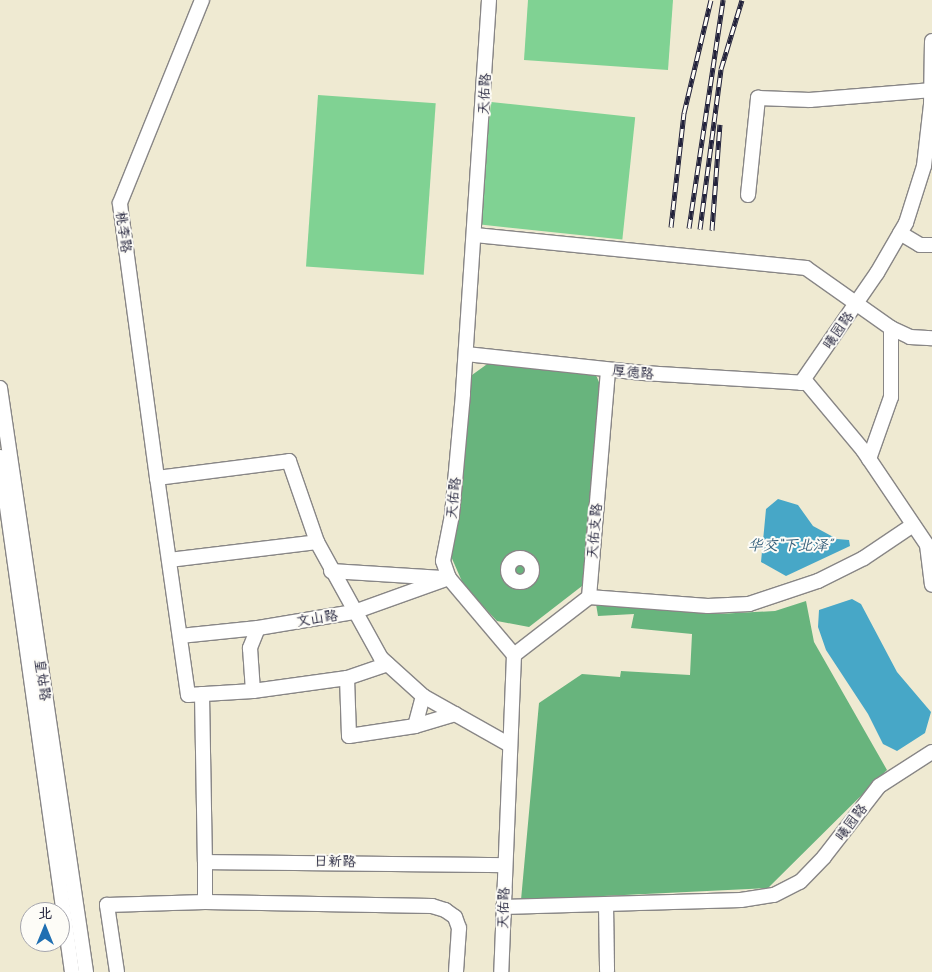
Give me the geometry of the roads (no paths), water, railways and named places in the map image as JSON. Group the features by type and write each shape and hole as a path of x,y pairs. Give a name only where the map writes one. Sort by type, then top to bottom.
{"street":[{"name":"桃李路","path":"202,0 120,203 188,695 202,694"},
{"name":"天佑路","path":"489,0 466,354 452,515 443,560 449,578 514,655 501,972"},
{"name":"曦园路","path":"801,383 856,304 900,233 924,166 932,90 932,41"},
{"path":"748,195 758,98 810,100 932,90"},
{"path":"900,233 920,245 932,246"},
{"path":"475,235 806,268 891,328 910,337 932,338"},
{"path":"870,460 891,397 891,328"},
{"name":"厚德路","path":"466,354 608,370 801,383"},
{"name":"天佑支路","path":"588,597 608,370"},
{"path":"801,383 807,383 870,460 926,545 932,585"},
{"name":"皇姑路","path":"0,388 86,972"},
{"name":"皇姑路","path":"0,457 72,972"},
{"path":"157,478 289,461 317,542 331,571 381,658 423,696 510,745"},
{"path":"514,655 588,597 708,606 749,604 818,581 864,558 913,525"},
{"path":"169,560 317,542"},
{"path":"331,571 449,578"},
{"name":"文山路","path":"180,636 258,628 354,612 449,578"},
{"path":"253,691 250,648 258,628"},
{"path":"205,902 202,694 253,691 347,678 388,664"},
{"path":"347,678 349,736 415,726 455,714"},
{"path":"415,726 423,696"},
{"name":"曦园路","path":"606,904 774,895 800,882 824,857 879,786 932,752"},
{"name":"日新路","path":"205,862 505,866"},
{"path":"118,972 107,905 205,902 432,906 445,910 455,917 459,928 456,972"},
{"path":"503,907 606,904 607,971"}],"water":[{"name":"华交“下北泽”","path":"778,499 798,505 813,526 837,539 849,540 850,546 786,576 761,562 766,509"},
{"path":"852,599 861,604 897,672 931,712 925,733 897,751 883,744 868,714 826,650 818,627 819,610"}],"railway":[{"path":"671,227 684,113 711,0"},
{"path":"689,228 723,0"},
{"path":"700,229 721,69 742,0"},
{"path":"712,230 720,124"}]}
